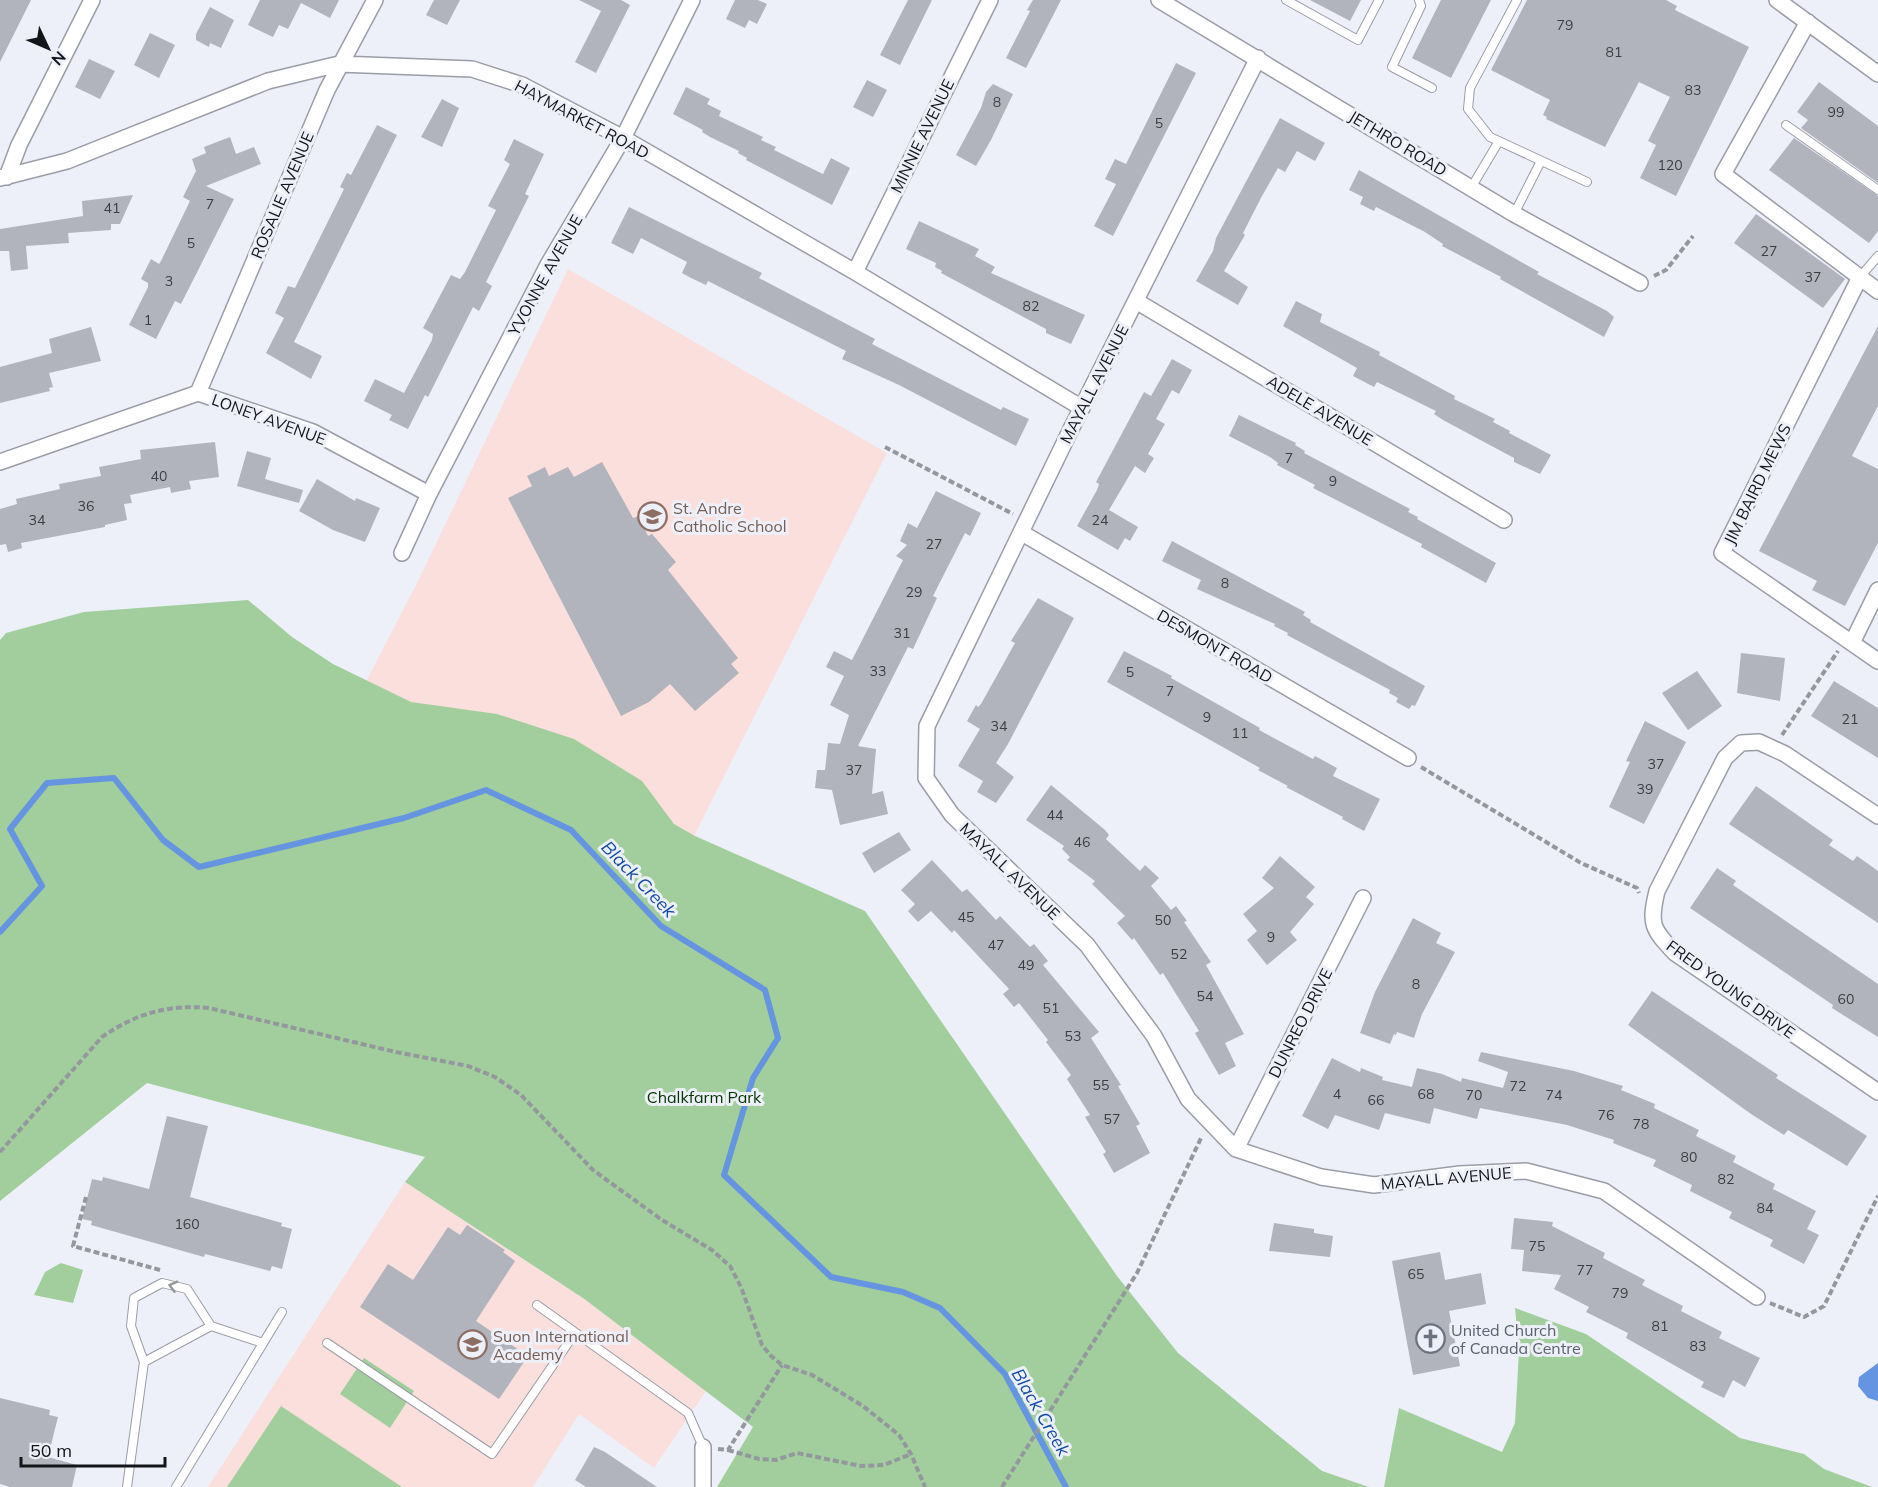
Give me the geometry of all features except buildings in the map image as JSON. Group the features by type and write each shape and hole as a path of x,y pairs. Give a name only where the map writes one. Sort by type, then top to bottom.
{"street":[{"path":"4,178 92,0"},
{"name":"ROSALIE AVENUE","path":"198,393 339,64 375,0"},
{"name":"YVONNE AVENUE","path":"402,553 429,494 549,263 623,138 692,0"},
{"name":"MINNIE AVENUE","path":"855,272 990,0"},
{"name":"JETHRO ROAD","path":"1158,0 1258,58 1514,214 1640,283"},
{"path":"1776,0 1878,74"},
{"path":"1808,22 1723,174 1878,291"},
{"name":"MAYALL AVENUE","path":"1258,58 1082,408 927,726 927,778 952,815 1087,945 1154,1036 1188,1099 1236,1149 1321,1177 1374,1185 1460,1174 1526,1171 1604,1191 1757,1297"},
{"name":"HAYMARKET ROAD","path":"4,178 67,161 268,81 339,64 472,69 522,85 623,138 855,272 1082,408"},
{"name":"JIM BAIRD MEWS","path":"1860,277 1722,553 1878,661"},
{"name":"ADELE AVENUE","path":"1136,301 1504,519"},
{"name":"LONEY AVENUE","path":"0,462 198,393 313,432 429,494"},
{"name":"DESMONT ROAD","path":"1025,527 1408,758"},
{"path":"1852,643 1878,590"},
{"path":"1651,915 1657,891 1725,758 1741,743 1760,742 1773,748 1878,816"},
{"name":"DUNREO DRIVE","path":"1236,1149 1363,898"},
{"name":"FRED YOUNG DRIVE","path":"1651,915 1656,933 1675,953 1878,1092"},
{"path":"703,1447 703,1487"}],"lane":[{"path":"1286,0 1358,40 1379,0"},
{"path":"1419,0 1421,6 1392,67 1432,88"},
{"path":"1517,0 1470,88 1468,109 1490,136 1587,182"},
{"path":"1786,125 1878,190"},
{"path":"1471,188 1499,141"},
{"path":"1514,214 1541,160"},
{"path":"1860,277 1878,256"},
{"path":"126,1487 144,1362 131,1326 134,1298 162,1283 187,1289 211,1326 263,1343"},
{"path":"537,1305 688,1413 703,1447"},
{"path":"176,1487 282,1312"},
{"path":"144,1362 211,1326"},
{"path":"327,1343 492,1454 575,1333"}],"path":[{"path":"1640,283 1666,270 1693,236"},
{"path":"885,447 1025,527"},
{"path":"1773,748 1837,652 1852,643"},
{"path":"1408,758 1581,863 1637,888 1651,915"},
{"path":"0,1152 102,1037 122,1023 151,1012 182,1006 209,1008 396,1052 468,1065 495,1077 521,1095 593,1170 662,1220 712,1250 730,1266 741,1287 762,1345 782,1365 812,1376 863,1406 899,1435 911,1454 925,1487"},
{"path":"1002,1487 1137,1273 1209,1121"},
{"path":"1757,1297 1804,1317 1824,1306 1878,1196"},
{"path":"86,1197 73,1246 160,1269 162,1283"},
{"path":"728,1450 782,1365"},
{"path":"703,1447 728,1450 759,1459 776,1460 797,1453 861,1466 884,1465 911,1454"}],"shaded area":[{"name":"St. Andre Catholic School","path":"568,269 887,453 694,836 531,740 354,705 418,581"},
{"name":"Suon International Academy","path":"405,1182 583,1298 706,1391 654,1468 579,1414 533,1487 208,1487"}],"green space":[{"name":"Chalkfarm Park","path":"248,600 292,637 333,664 411,702 497,714 574,739 642,781 674,824 695,836 865,911 1117,1276 1178,1353 1322,1471 1369,1487 717,1487 753,1427 583,1298 405,1182 425,1157 147,1083 0,1201 0,640 6,633 84,612"},
{"path":"61,1263 83,1270 73,1303 34,1295 45,1272"},
{"path":"1515,1308 1586,1334 1740,1438 1804,1454 1824,1469 1872,1487 1384,1487 1399,1408 1502,1452 1515,1423 1519,1351"},
{"path":"364,1358 414,1391 390,1428 340,1394"},
{"path":"281,1406 402,1487 227,1487"}],"water":[{"path":"1878,1363 1878,1401 1868,1398 1858,1386 1859,1377"}],"waterway":[{"name":"Black Creek","path":"0,932 42,886 10,829 47,783 114,778 163,840 199,867 404,818 486,790 571,830 661,926 765,990 778,1038 753,1078 724,1175 831,1277 903,1292 940,1308 1005,1374 1066,1487"}],"place":[{"name":"St. Andre Catholic School","path":"652,517"},
{"name":"United Church of Canada Centre","path":"1430,1339"},
{"name":"Suon International Academy","path":"472,1345"}]}
